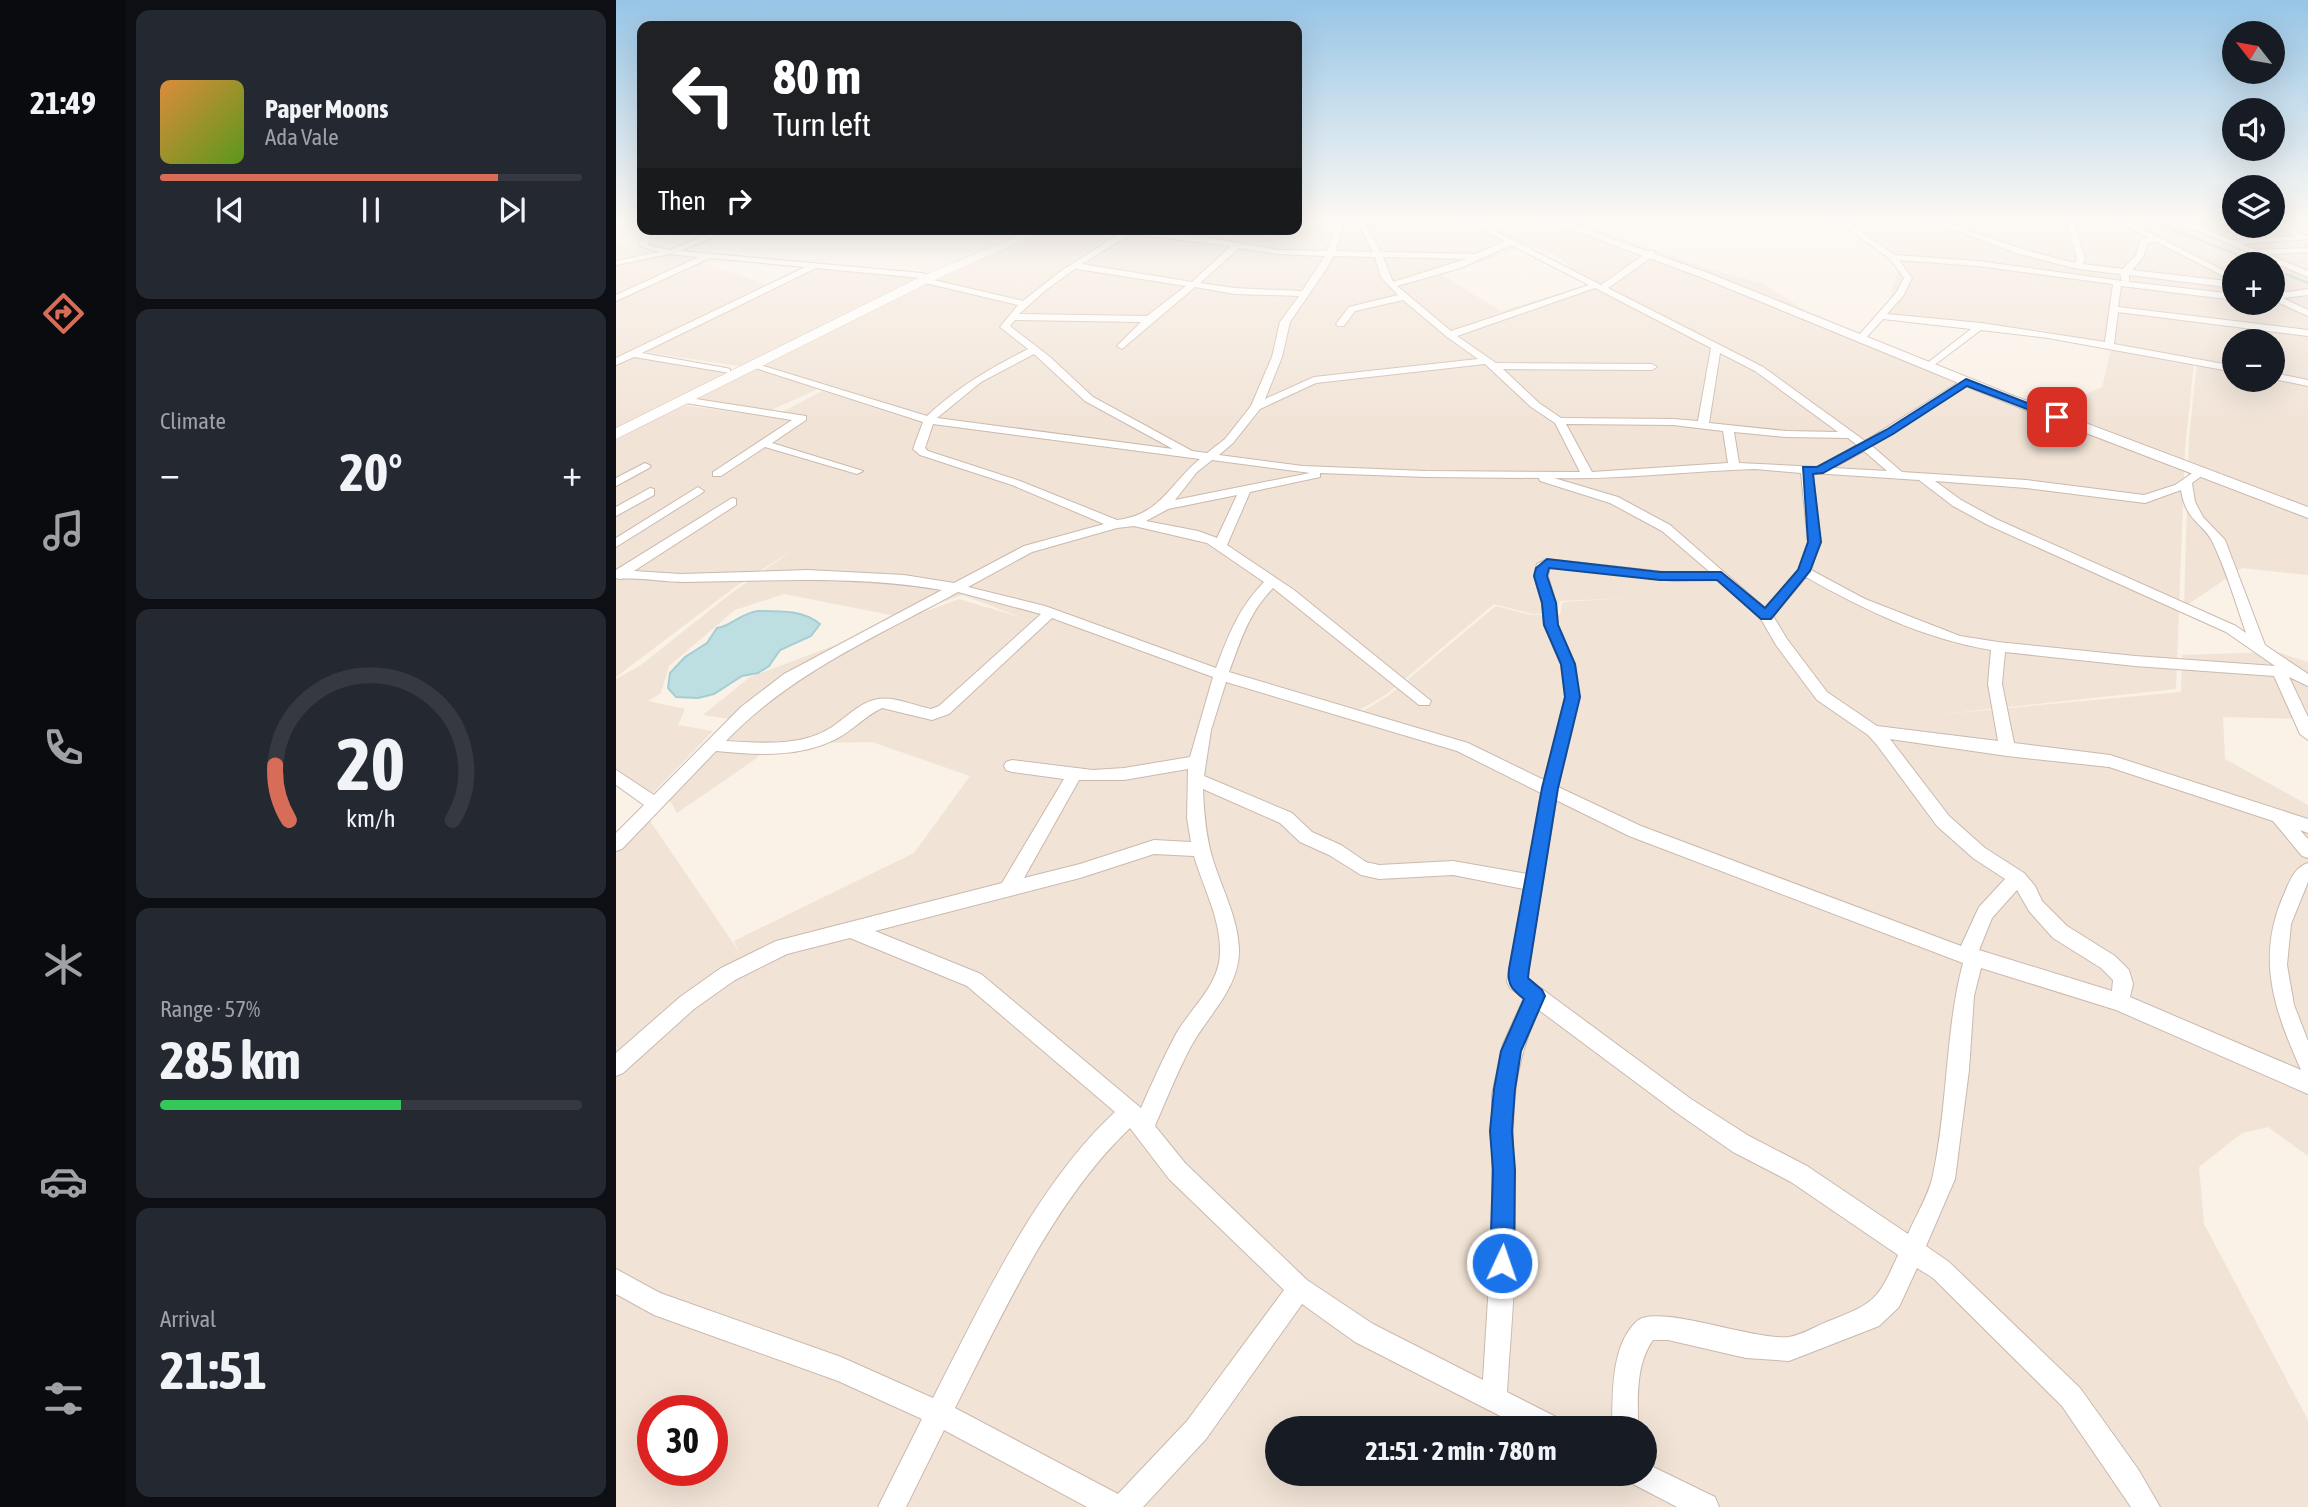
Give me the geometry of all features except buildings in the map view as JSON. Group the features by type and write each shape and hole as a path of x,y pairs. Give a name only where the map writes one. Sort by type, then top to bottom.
{"main road":[{"path":"616,425 899,289"},
{"path":"616,434 901,289"}],"street":[{"path":"616,298 635,289"},
{"path":"616,362 766,289"},
{"path":"967,289 1025,304"},
{"path":"1045,289 1011,317 1006,324 1006,330 1034,350 1089,400 1203,458"},
{"path":"1122,346 1149,319 1187,289"},
{"path":"1231,289 1304,293"},
{"path":"1164,506 1203,458 1229,441 1256,407 1277,357 1285,322 1306,289"},
{"path":"1396,289 1450,335 1490,363 1535,405 1559,421 1593,476 1639,513"},
{"path":"1450,335 1594,289"},
{"path":"1601,289 1759,369 1864,445 1898,475"},
{"path":"1743,289 1966,382 2308,513"},
{"path":"1862,337 1883,316 1903,289"},
{"path":"2109,345 2116,289"},
{"path":"2160,289 2222,296"},
{"path":"2285,297 2308,292"},
{"path":"1341,324 1352,309 1405,297"},
{"path":"2285,303 2308,313"},
{"path":"2113,309 2308,333"},
{"path":"1883,316 1981,326 2109,345 2222,367"},
{"path":"1011,317 1149,319"},
{"path":"1929,366 1981,326"},
{"path":"1703,425 1716,347"},
{"path":"1034,350 977,380 929,421 919,449 924,453 1016,483 1116,524"},
{"path":"616,351 726,371"},
{"path":"1256,407 1314,380 1490,363 1652,367"},
{"path":"751,365 929,421 1203,458 1330,470 1593,476 1684,468 1734,467 2026,484 2145,499 2186,484 2202,472"},
{"path":"2285,378 2308,383"},
{"path":"1813,470 1889,432 1966,382"},
{"path":"683,400 802,418 717,474"},
{"path":"1559,421 1673,422 1786,434 1849,435"},
{"path":"1728,428 1734,467"},
{"path":"765,444 857,471"},
{"path":"616,483 645,466"},
{"path":"1134,522 1164,506 1285,483 1330,470"},
{"path":"1766,616 1804,571 1814,542 1813,470"},
{"path":"1540,474 1547,481 1614,500 1685,542 1766,616 1781,642 1822,696 1873,731 1895,755 1943,821 1979,853 2018,878 2029,891 2035,906 2060,932 2108,962 2122,976 2119,1002"},
{"path":"1922,477 1957,503 1992,522 2197,613 2258,646 2286,671 2308,681"},
{"path":"2186,484 2189,502 2198,519 2219,540 2258,646"},
{"path":"1220,545 1245,489"},
{"path":"616,542 698,491"},
{"path":"616,512 650,492"},
{"path":"618,574 732,502"},
{"path":"616,844 746,711 789,678 1028,549 1116,524 1134,522 1194,534 1220,545 1289,593 1363,655 1424,701"},
{"path":"1721,576 1665,577 1547,563 1542,568 1541,576 1549,603 1551,625 1568,664 1572,697 1550,788 1517,982 1625,1059 1684,1106 1741,1144 1798,1174 1941,1269 2071,1397 2129,1478 2146,1507"},
{"path":"1804,571 1860,602 1957,640 1998,647 2135,661 2286,671"},
{"path":"618,574 681,578 808,574 904,579 957,589 1050,613 1221,675 1442,740 1550,788 1635,831 1941,948 2119,1002 2308,1084"},
{"path":"892,1507 940,1414 959,1370 1052,1204 1076,1168 1109,1131 1137,1120 1229,965 1228,933 1201,849 1195,814 1195,771 1199,741 1243,617 1251,603 1271,582"},
{"path":"713,745 751,749 812,742 831,735 881,702 932,715 944,710 1050,613"},
{"path":"1998,647 1995,684 2007,750"},
{"path":"2286,671 2308,734"},
{"path":"1873,731 2110,761 2280,818 2307,822"},
{"path":"1012,766 1075,774 1195,771 1286,818 1307,837 1335,850 1361,868 1379,872 1453,868 1533,883"},
{"path":"1009,888 1075,774"},
{"path":"616,776 654,804"},
{"path":"2280,818 2308,850"},
{"path":"616,1066 687,1003 728,974 783,947 1080,871 1154,847 1201,849"},
{"path":"2308,870 2294,890 2282,920 2277,956 2283,1004 2308,1064"},
{"path":"1625,1416 1626,1385 1632,1353 1637,1339 1647,1328 1668,1328 1746,1346 1789,1349 1870,1317 1891,1299 1944,1179 1959,1070 1964,996 1973,933 1990,903 2018,878"},
{"path":"848,929 974,980 1137,1120 1177,1171 1298,1288 1364,1333 1527,1416"},
{"path":"1494,1399 1504,1236 1501,1131 1505,1089 1511,1051 1535,996"},
{"path":"616,1280 654,1303 841,1370 940,1414 1114,1507"},
{"path":"1124,1507 1164,1471 1221,1403 1298,1288"},
{"path":"1657,1483 1705,1507"}],"shaded area":[{"path":"616,289 759,289 634,351 735,371 616,434"},
{"path":"769,289 1465,289 1501,311 1572,289 1772,289 1806,311 1860,333 1879,344 2052,409 2102,387 2112,345 2040,330 1883,315 1892,289 2222,289 2222,315 2285,315 2285,289 2308,289 2308,575 2242,568 2184,607 2189,438 2197,362 2194,363 2185,449 2176,689 1934,715 2181,692 2182,655 2277,652 2308,662 2308,719 2223,717 2225,759 2308,805 2308,1156 2268,1127 2242,1133 2199,1167 2204,1224 2308,1420 2308,1507 616,1507 616,848 648,818 740,953 734,941 914,853 970,776 872,742 771,744 754,760 677,813 671,802 663,800 736,720 703,715 750,677 959,599 1023,618 962,595 901,617 784,594 735,610 669,666 661,693 648,701 685,709 678,725 713,731 653,793 616,777 616,679 641,665 733,592 797,547 735,587 616,677 616,440 682,405 773,417 822,391 913,414 827,385 769,411 692,400 751,368 639,351","holes":["1627,598 1563,602 1560,614 1531,615 1496,606 1388,696 1353,717 1353,714 1387,694 1494,604 1533,614 1557,613 1560,601"]}],"water":[{"path":"758,611 799,614 820,624 811,636 780,650 769,666 758,673 742,676 714,694 698,698 676,697 668,688 670,673 685,657 707,643 717,628"}],"route":[{"path":"1502,1263 1504,1170 1501,1131 1505,1089 1511,1051 1535,996 1517,982 1550,788 1568,723 1572,697 1568,664 1551,625 1549,603 1541,576 1542,568 1547,563 1660,576 1721,576 1766,616 1804,571 1814,542 1814,514 1807,470 1819,471 1889,432 1966,382 2057,417"}]}
